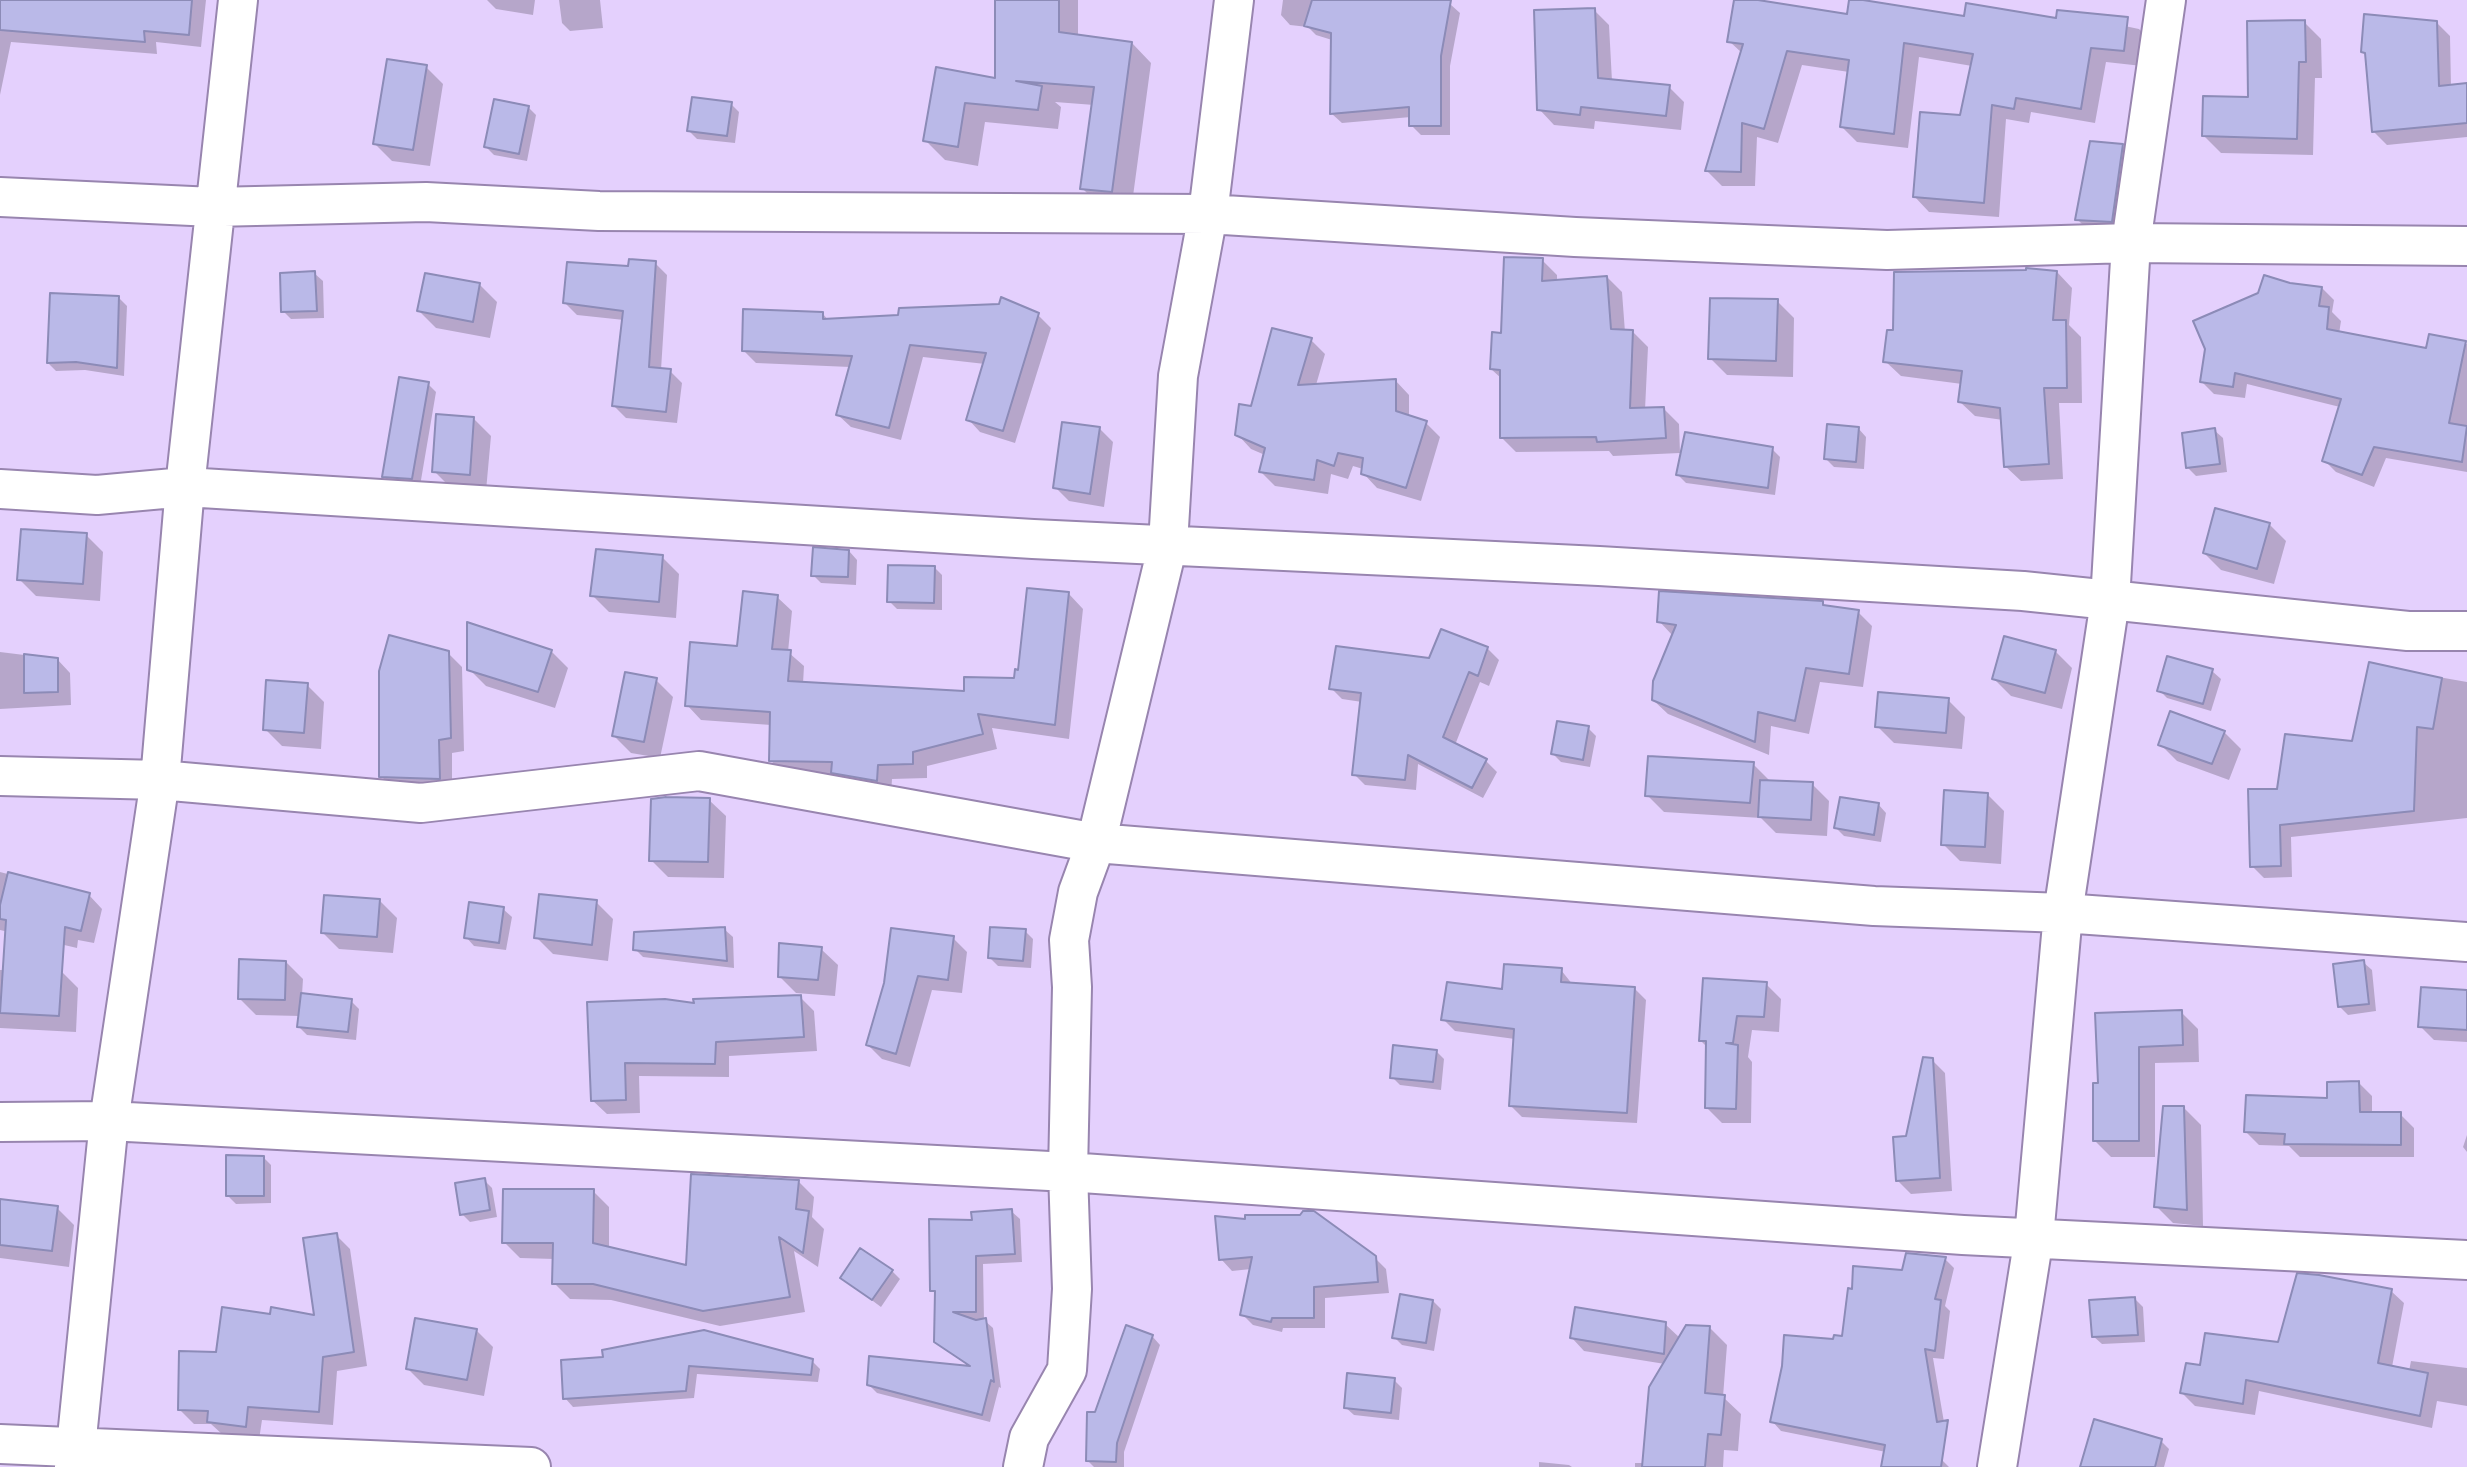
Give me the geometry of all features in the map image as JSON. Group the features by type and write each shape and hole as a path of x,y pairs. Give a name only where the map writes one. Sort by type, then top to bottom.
{"street":[{"path":"76,1457 109,1121 160,780 213,207 238,0"},
{"path":"1023,1467 1029,1438 1067,1370 1072,1289 1068,1172 1072,987 1069,940 1078,892 1097,843 1168,544 1178,376 1208,214 1234,0"},
{"path":"1997,1467 2034,1237 2063,913 2110,601 2131,243 2166,0"},
{"path":"0,197 213,207 426,202 598,211 1208,214 1575,237 1887,250 2131,243 2467,246"},
{"path":"0,489 97,495 185,487 1033,539 2010,590 2408,631 2467,631"},
{"path":"0,776 160,780 421,803 699,771 1097,843 1874,906 2063,913 2467,942"},
{"path":"0,1122 109,1121 1068,1172 1950,1234 2467,1261"},
{"path":"0,1444 76,1457 531,1467"}],"building":[{"path":"0,0 192,0 189,35 144,31 145,42 0,30"},
{"path":"995,0 1059,0 1059,32 1132,42 1112,192 1080,189 1094,87 1016,81 1042,86 1038,110 965,103 958,147 923,141 936,67 995,78"},
{"path":"1312,0 1451,0 1441,56 1441,126 1409,126 1409,107 1330,114 1331,33 1304,26"},
{"path":"1734,0 1758,0 1847,14 1849,0 1863,0 1964,16 1966,3 2056,18 2057,10 2128,17 2124,51 2091,48 2081,109 2016,98 2014,109 1992,105 1984,203 1913,197 1920,112 1960,115 1973,54 1904,43 1894,134 1840,127 1849,60 1787,51 1764,129 1742,123 1741,172 1705,171 1743,44 1727,42"},
{"path":"1595,8 1598,78 1670,85 1666,116 1581,107 1580,115 1537,110 1534,10"},
{"path":"2364,14 2437,21 2439,86 2467,83 2467,123 2372,132 2365,53 2361,52"},
{"path":"2305,20 2306,62 2299,62 2297,139 2202,136 2203,96 2248,97 2247,21"},
{"path":"387,59 427,65 413,150 373,144"},
{"path":"692,97 732,102 727,136 687,131"},
{"path":"494,99 529,106 519,154 484,147"},
{"path":"2090,141 2123,144 2112,222 2075,220"},
{"path":"1504,257 1543,258 1542,281 1607,276 1611,329 1633,330 1630,408 1664,407 1666,438 1597,442 1596,437 1500,438 1500,370 1490,369 1492,332 1501,333"},
{"path":"629,259 656,261 649,367 671,369 666,412 612,406 623,311 563,303 567,262 628,266"},
{"path":"2026,268 2057,271 2053,320 2066,320 2067,388 2044,388 2049,464 2004,467 2000,408 1958,402 1962,371 1883,362 1887,330 1893,330 1894,272"},
{"path":"315,271 317,311 281,312 280,273"},
{"path":"425,273 480,283 473,322 417,311"},
{"path":"2264,275 2290,283 2322,287 2319,306 2329,307 2327,329 2426,348 2429,334 2466,341 2449,423 2467,426 2462,462 2374,447 2362,475 2322,461 2341,399 2235,373 2233,387 2200,382 2205,349 2193,321 2258,293"},
{"path":"50,293 119,296 117,368 76,362 47,363"},
{"path":"1001,297 1039,313 1003,431 966,420 986,353 910,345 889,428 836,415 852,356 742,351 743,309 823,312 823,319 898,315 899,308 999,304"},
{"path":"1710,298 1778,299 1776,361 1708,359"},
{"path":"1272,328 1312,338 1298,385 1396,379 1396,411 1427,421 1406,488 1361,474 1363,458 1338,453 1334,466 1317,460 1314,480 1259,472 1265,448 1235,435 1239,404 1251,406"},
{"path":"399,377 429,382 412,479 382,477"},
{"path":"436,414 474,417 470,475 432,472"},
{"path":"1062,422 1100,427 1090,494 1053,488"},
{"path":"1827,424 1859,427 1856,462 1824,459"},
{"path":"2215,428 2220,464 2186,468 2182,433"},
{"path":"1685,432 1773,447 1768,488 1676,475"},
{"path":"2215,508 2270,523 2257,569 2203,553"},
{"path":"21,529 87,533 83,584 17,580"},
{"path":"813,547 849,550 848,577 811,576"},
{"path":"596,549 663,555 659,602 590,596"},
{"path":"888,565 935,566 934,603 887,602"},
{"path":"1027,588 1069,592 1055,725 978,714 983,734 913,752 913,764 878,765 877,781 831,773 832,762 769,761 770,712 685,706 690,642 737,646 743,591 778,595 772,649 791,650 788,681 964,691 964,677 1014,678 1015,669 1018,670"},
{"path":"1659,591 1823,601 1823,605 1859,610 1849,674 1806,668 1795,721 1758,712 1755,742 1652,700 1653,681 1676,625 1657,622"},
{"path":"467,622 552,650 538,692 467,670"},
{"path":"1441,629 1488,647 1478,676 1469,672 1443,737 1487,759 1472,788 1408,755 1405,780 1352,775 1361,693 1329,689 1336,646 1429,658"},
{"path":"389,635 449,651 451,738 439,740 440,779 379,777 379,671"},
{"path":"2004,636 2056,650 2045,693 1992,679"},
{"path":"24,654 58,658 58,692 24,693"},
{"path":"2167,656 2213,669 2203,704 2157,691"},
{"path":"2369,662 2442,678 2433,729 2417,727 2414,811 2280,825 2281,866 2250,867 2248,789 2277,789 2285,734 2352,741"},
{"path":"625,672 657,678 644,742 612,736"},
{"path":"266,680 308,683 304,733 263,730"},
{"path":"1878,692 1949,698 1946,733 1875,727"},
{"path":"2170,711 2225,731 2212,764 2158,745"},
{"path":"1557,721 1589,726 1583,760 1551,754"},
{"path":"1648,756 1754,762 1750,803 1645,796"},
{"path":"1760,780 1813,782 1811,820 1758,817"},
{"path":"1944,790 1988,793 1985,847 1941,845"},
{"path":"1840,797 1879,803 1874,835 1834,828"},
{"path":"710,798 708,862 649,861 651,799"},
{"path":"8,872 90,893 81,931 65,927 59,1016 0,1013 6,920 0,919 0,905"},
{"path":"539,894 597,900 592,945 534,938"},
{"path":"324,895 380,899 377,937 321,933"},
{"path":"469,902 504,907 499,943 464,938"},
{"path":"725,927 727,961 633,950 634,932"},
{"path":"990,927 1026,929 1023,961 988,958"},
{"path":"891,928 954,936 948,980 918,976 896,1054 866,1045 884,983"},
{"path":"779,943 822,947 818,980 778,977"},
{"path":"239,959 286,961 285,1000 238,999"},
{"path":"2364,960 2369,1004 2338,1007 2333,964"},
{"path":"1504,964 1562,968 1561,982 1635,987 1627,1113 1509,1106 1514,1029 1441,1020 1447,982 1502,989"},
{"path":"1703,978 1767,982 1764,1017 1737,1016 1733,1043 1726,1043 1738,1045 1736,1109 1705,1108 1706,1041 1699,1041"},
{"path":"2421,987 2467,990 2467,1030 2418,1027"},
{"path":"301,993 352,999 348,1032 297,1027"},
{"path":"801,995 804,1037 716,1042 715,1064 625,1063 626,1100 591,1101 587,1002 665,999 694,1003 693,999"},
{"path":"2182,1010 2183,1045 2139,1047 2139,1141 2093,1141 2093,1083 2098,1083 2095,1013"},
{"path":"1393,1045 1437,1050 1433,1082 1390,1078"},
{"path":"1923,1057 1933,1058 1940,1178 1896,1181 1893,1137 1906,1136"},
{"path":"2359,1081 2360,1112 2401,1112 2401,1145 2284,1144 2285,1134 2244,1132 2246,1095 2327,1098 2327,1082"},
{"path":"2163,1106 2184,1106 2187,1210 2154,1207"},
{"path":"226,1155 264,1156 264,1196 226,1196"},
{"path":"691,1174 799,1180 796,1209 809,1211 803,1253 779,1237 790,1297 703,1311 593,1284 552,1284 553,1243 502,1243 503,1189 594,1189 593,1243 686,1265"},
{"path":"485,1178 490,1210 460,1215 455,1183"},
{"path":"0,1199 58,1206 52,1251 0,1245"},
{"path":"1012,1209 1015,1254 976,1256 976,1312 953,1312 976,1320 986,1318 994,1382 991,1380 982,1415 867,1385 869,1356 970,1366 934,1342 935,1291 930,1291 929,1219 972,1220 971,1212"},
{"path":"1303,1211 1314,1211 1376,1256 1378,1282 1314,1287 1314,1318 1272,1318 1271,1322 1240,1315 1252,1257 1219,1260 1215,1216 1245,1219 1245,1215 1300,1215"},
{"path":"337,1233 354,1352 323,1357 319,1412 248,1407 246,1427 207,1422 208,1411 178,1410 179,1351 216,1352 222,1307 270,1314 271,1307 314,1315 303,1238"},
{"path":"860,1248 893,1270 872,1300 840,1278"},
{"path":"1906,1253 1946,1257 1935,1299 1941,1300 1935,1351 1925,1349 1937,1422 1948,1420 1941,1467 1881,1467 1885,1445 1770,1422 1782,1366 1784,1335 1833,1339 1834,1335 1842,1336 1848,1288 1852,1289 1853,1266 1902,1270"},
{"path":"2297,1273 2392,1289 2378,1363 2428,1373 2420,1416 2246,1380 2243,1404 2180,1393 2186,1363 2200,1365 2205,1333 2278,1342"},
{"path":"1400,1294 1433,1300 1426,1343 1392,1338"},
{"path":"2135,1297 2138,1335 2092,1337 2089,1300"},
{"path":"1575,1307 1666,1322 1664,1354 1570,1338"},
{"path":"415,1318 477,1329 467,1380 406,1369"},
{"path":"1126,1325 1153,1335 1117,1443 1116,1462 1086,1461 1087,1412 1095,1412"},
{"path":"1686,1325 1710,1326 1705,1393 1725,1395 1721,1435 1708,1434 1705,1467 1642,1467 1649,1387"},
{"path":"704,1330 813,1359 811,1375 689,1366 686,1391 563,1399 561,1360 603,1357 602,1350"},
{"path":"1347,1373 1395,1378 1391,1413 1344,1408"},
{"path":"2094,1419 2162,1439 2155,1467 2080,1467"}]}
